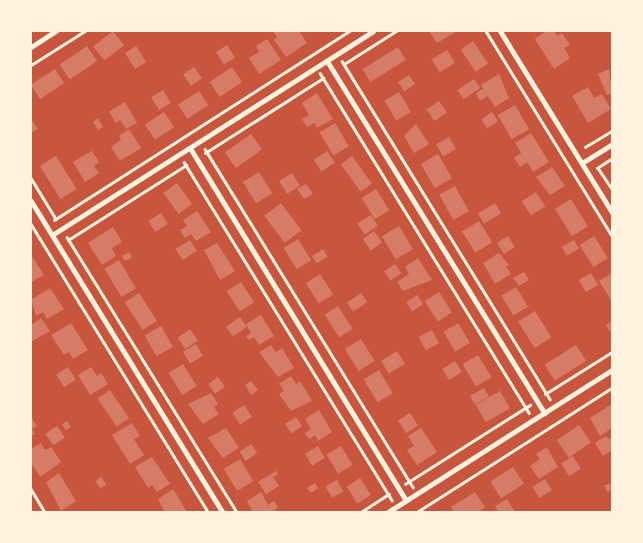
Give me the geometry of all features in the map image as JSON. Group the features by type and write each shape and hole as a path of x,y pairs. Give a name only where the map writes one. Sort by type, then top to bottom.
{"street":[{"path":"31,47 56,31"},
{"path":"52,235 373,31"},
{"path":"500,31 612,212"},
{"path":"327,61 544,413"},
{"path":"582,163 612,144"},
{"path":"190,148 406,500"},
{"path":"31,201 222,512"},
{"path":"388,512 612,370"}],"path":[{"path":"31,65 85,31"},
{"path":"31,178 56,220 350,31"},
{"path":"342,65 396,31"},
{"path":"486,31 612,236"},
{"path":"337,54 342,65 550,400"},
{"path":"316,68 325,77 529,412"},
{"path":"325,77 205,152 412,487"},
{"path":"585,147 612,131"},
{"path":"612,159 598,168 612,189"},
{"path":"237,512 68,239 186,163 392,500"},
{"path":"31,224 208,512"},
{"path":"543,396 612,352"},
{"path":"417,512 612,388"},
{"path":"405,484 530,405"},
{"path":"31,489 45,512"},
{"path":"361,512 392,492"}],"building":[{"path":"113,31 124,45 104,61 93,46"},
{"path":"273,31 299,31 307,43 286,57 274,40 277,37"},
{"path":"429,31 457,31 437,43"},
{"path":"546,31 554,31 557,36 562,33 570,45 564,48 570,58 554,69 535,39"},
{"path":"267,39 281,60 259,74 249,58 259,52 256,46"},
{"path":"473,41 488,63 476,72 461,49"},
{"path":"227,45 235,58 224,65 216,52"},
{"path":"87,46 97,61 70,79 60,64"},
{"path":"136,46 146,62 135,69 125,53"},
{"path":"398,47 406,60 370,82 362,69"},
{"path":"447,50 455,63 440,72 432,60"},
{"path":"194,67 202,79 191,86 183,74"},
{"path":"232,67 242,82 220,97 210,82"},
{"path":"55,69 64,83 40,99 31,85"},
{"path":"609,69 612,93 607,95 598,74"},
{"path":"499,74 509,98 495,107 488,96 480,101 476,93 483,89 481,85"},
{"path":"409,75 415,84 404,91 398,82"},
{"path":"474,79 480,88 464,99 457,90"},
{"path":"588,87 594,98 602,94 611,109 588,123 572,96"},
{"path":"163,90 171,103 159,110 151,97"},
{"path":"199,91 208,105 187,119 178,105"},
{"path":"399,92 411,112 396,120 384,101"},
{"path":"317,93 333,119 317,128 314,123 307,127 302,119 309,115 302,103"},
{"path":"439,101 447,113 434,121 427,109"},
{"path":"125,102 137,123 126,129 120,120 116,123 109,112"},
{"path":"515,105 529,129 512,139 498,115"},
{"path":"164,112 174,127 155,140 145,125"},
{"path":"492,112 498,121 487,128 481,119"},
{"path":"98,118 103,127 98,130 93,122"},
{"path":"31,119 38,129 31,133"},
{"path":"335,123 349,146 333,155 320,132"},
{"path":"416,124 429,144 414,153 404,136"},
{"path":"129,129 141,148 120,161 111,147 121,140 119,136"},
{"path":"531,133 549,162 533,172 527,162 520,167 514,158 521,153 515,143"},
{"path":"251,134 262,150 236,168 225,152"},
{"path":"449,137 456,149 443,157 436,144"},
{"path":"92,151 99,162 94,166 99,173 85,182 73,162"},
{"path":"327,151 335,163 322,172 314,160"},
{"path":"438,154 452,178 435,188 421,164"},
{"path":"56,156 77,189 61,199 40,166"},
{"path":"352,156 372,184 361,192 341,164"},
{"path":"552,167 565,186 550,195 536,177"},
{"path":"259,172 272,193 256,203 243,182"},
{"path":"292,173 300,186 287,194 279,181"},
{"path":"177,183 192,204 179,214 163,193"},
{"path":"306,184 313,194 304,199 297,189"},
{"path":"455,186 469,211 453,220 439,195"},
{"path":"376,189 389,210 375,219 362,198"},
{"path":"536,192 545,206 531,216 522,201"},
{"path":"571,199 588,226 572,236 555,209"},
{"path":"281,203 301,230 285,243 264,216"},
{"path":"495,203 501,213 484,224 478,213"},
{"path":"197,211 211,232 196,241 191,234 185,238 180,230 187,226 183,220"},
{"path":"161,213 168,224 155,232 148,221"},
{"path":"371,215 378,226 364,235 357,223"},
{"path":"479,221 492,242 475,253 462,232"},
{"path":"399,226 413,249 396,259 382,236"},
{"path":"113,227 122,242 112,248 116,256 102,265 88,243"},
{"path":"374,231 382,242 371,251 363,239"},
{"path":"508,236 515,247 504,254 497,243"},
{"path":"594,236 608,258 593,267 580,245"},
{"path":"298,239 311,260 297,269 284,248"},
{"path":"190,240 197,251 182,260 176,249"},
{"path":"574,240 579,249 567,256 562,247"},
{"path":"217,243 235,271 220,280 204,250"},
{"path":"323,249 328,257 317,264 312,256"},
{"path":"129,252 132,257 125,261 122,256"},
{"path":"499,253 509,265 506,266 511,274 495,284 483,263"},
{"path":"31,255 44,275 31,282"},
{"path":"418,258 432,280 403,291 397,282 409,274 405,267"},
{"path":"119,260 136,288 121,297 104,269"},
{"path":"395,264 401,273 390,280 384,271"},
{"path":"524,272 529,280 519,286 513,278"},
{"path":"591,273 598,285 586,292 579,280"},
{"path":"612,273 612,302 599,281"},
{"path":"320,274 333,294 319,303 306,283"},
{"path":"241,282 254,302 240,311 227,291"},
{"path":"516,287 528,307 513,315 501,296"},
{"path":"50,288 64,309 47,319 43,312 36,316 31,300"},
{"path":"439,292 452,312 438,321 425,301"},
{"path":"139,293 157,321 143,330 125,302"},
{"path":"361,293 367,302 353,312 347,303"},
{"path":"417,295 423,304 412,311 406,302"},
{"path":"338,306 353,329 339,337 325,315"},
{"path":"535,311 551,337 534,348 518,322"},
{"path":"261,315 274,336 259,345 254,337 249,340 246,336 251,333 246,324"},
{"path":"240,317 247,327 233,337 226,327"},
{"path":"41,318 50,331 31,342 31,325"},
{"path":"612,321 612,335 606,325"},
{"path":"71,323 88,350 73,359 69,352 64,355 51,335"},
{"path":"458,323 470,343 455,351 443,332"},
{"path":"161,326 173,347 157,356 145,336"},
{"path":"190,329 198,341 185,349 178,337"},
{"path":"432,330 439,343 426,350 419,337"},
{"path":"361,339 375,361 359,371 345,349"},
{"path":"196,344 203,356 190,364 183,352"},
{"path":"271,345 276,352 282,348 294,368 278,377 259,352"},
{"path":"576,345 586,361 555,381 545,365"},
{"path":"397,351 405,364 389,374 381,361"},
{"path":"478,355 491,377 476,387 463,364"},
{"path":"455,361 462,372 449,380 442,369"},
{"path":"183,364 197,386 182,395 169,373"},
{"path":"68,367 76,380 64,387 56,374"},
{"path":"91,367 97,376 101,373 108,384 90,395 78,375"},
{"path":"379,370 393,393 377,402 364,379"},
{"path":"291,376 296,384 300,381 312,401 291,411 279,394 284,391 279,384"},
{"path":"218,377 225,387 215,394 208,384"},
{"path":"251,381 258,390 251,395 245,385"},
{"path":"484,388 489,397 475,405 470,396"},
{"path":"110,390 129,418 117,427 98,398"},
{"path":"500,391 510,408 486,422 476,405"},
{"path":"211,393 218,404 214,407 219,414 203,424 188,404"},
{"path":"612,404 612,428 600,436 590,418"},
{"path":"244,405 252,417 240,424 232,413"},
{"path":"319,410 332,432 318,441 315,435 309,439 305,433 311,429 305,419"},
{"path":"410,413 418,426 406,433 398,420"},
{"path":"31,417 37,426 32,429 35,434 31,436"},
{"path":"296,417 302,426 291,433 285,424"},
{"path":"67,421 71,427 66,430 62,424"},
{"path":"132,423 140,436 134,439 144,455 130,464 112,435"},
{"path":"579,425 591,442 569,458 557,440"},
{"path":"57,426 65,438 53,445 45,434"},
{"path":"226,428 239,448 223,458 208,438"},
{"path":"421,428 437,452 417,465 407,450 414,446 408,436"},
{"path":"606,436 608,439 612,437 612,450 603,456 595,443"},
{"path":"41,443 45,450 51,447 61,462 40,477 31,463 31,449"},
{"path":"251,444 257,453 246,461 239,452"},
{"path":"318,446 325,458 312,466 305,454"},
{"path":"341,446 353,465 338,474 327,455"},
{"path":"547,447 558,467 539,479 530,466 540,459 536,454"},
{"path":"573,456 581,469 569,476 561,463"},
{"path":"152,457 170,484 157,492 152,485 148,488 135,467"},
{"path":"240,459 253,481 237,491 224,469"},
{"path":"513,467 524,484 501,498 490,482"},
{"path":"276,471 278,474 273,477 279,486 266,494 258,482"},
{"path":"59,473 76,501 61,511 46,482"},
{"path":"101,477 106,484 101,488 95,481"},
{"path":"360,478 371,495 357,503 347,487"},
{"path":"545,479 552,490 539,498 532,487"},
{"path":"337,480 343,491 332,498 326,486"},
{"path":"315,483 318,488 311,493 307,488"},
{"path":"610,483 612,490 607,492 604,486"},
{"path":"173,489 187,512 165,512 158,499"},
{"path":"261,492 268,505 274,501 278,507 273,512 253,512 247,501"},
{"path":"475,492 485,507 479,512 454,512 451,507"},
{"path":"507,499 515,512 498,512 495,506"}]}
